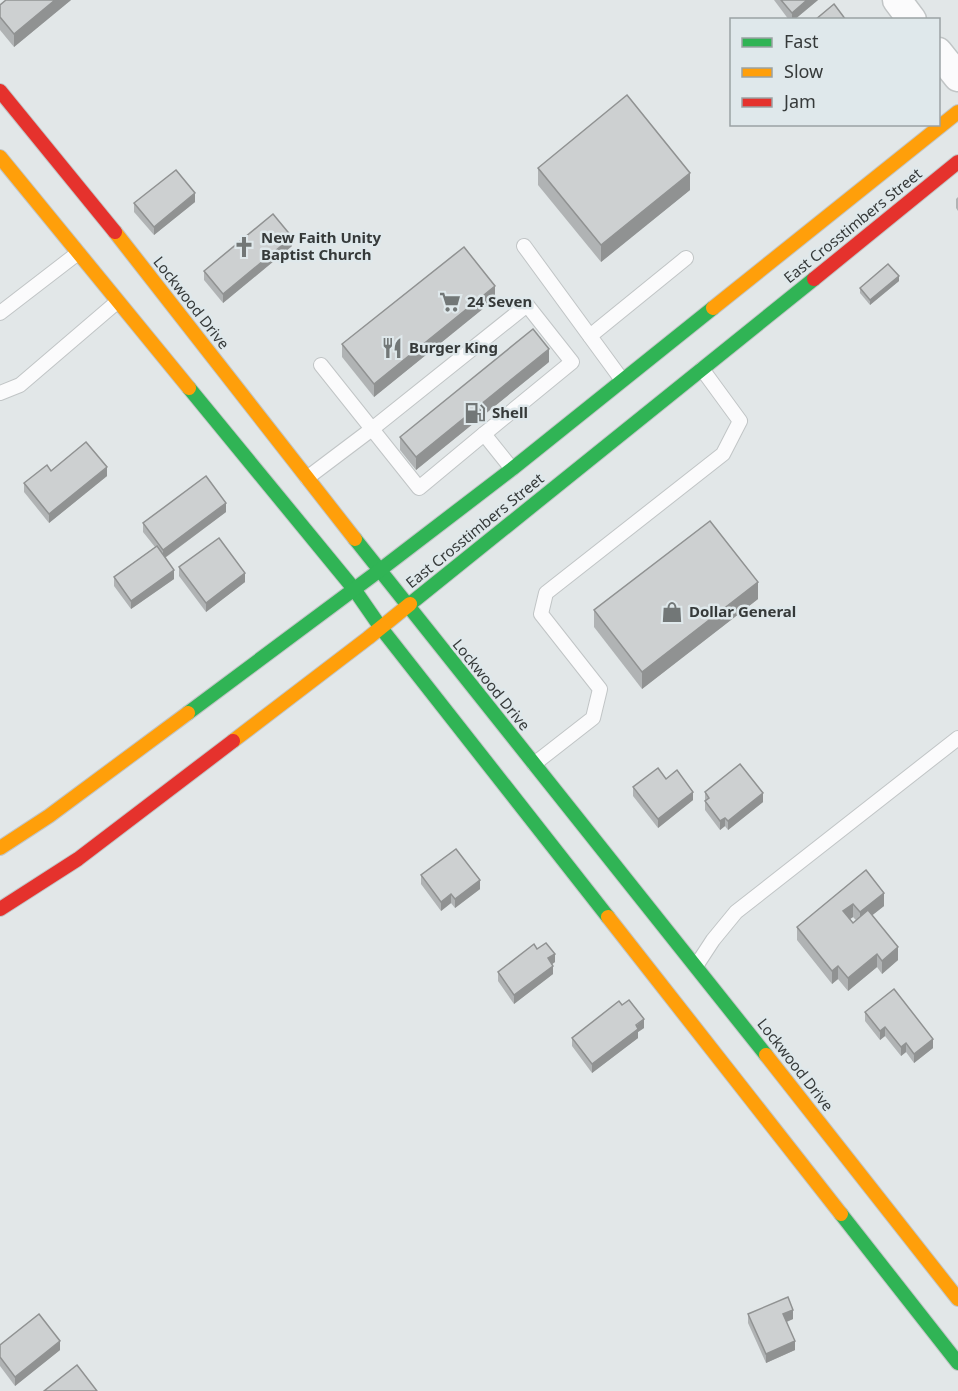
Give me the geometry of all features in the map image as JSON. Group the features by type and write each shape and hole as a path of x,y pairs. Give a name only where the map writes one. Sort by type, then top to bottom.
{"main road":[{"name":"Lockwood Drive","path":"0,91 104,226 534,764 693,969 953,1280 958,1299"},
{"name":"East Crosstimbers Street","path":"0,848 19,842 49,816 512,469 958,112"},
{"path":"0,157 81,249 117,302 354,589 381,628 670,988 958,1364"},
{"name":"East Crosstimbers Street","path":"0,909 38,878 78,859 408,607 958,162"}],"street":[{"path":"897,0 910,18"},
{"path":"940,53 958,77"}],"lane":[{"path":"524,246 622,380"},
{"path":"0,313 81,249"},
{"path":"590,336 686,258"},
{"path":"0,393 20,385 117,302"},
{"path":"307,478 372,429 527,305 572,362 419,488 372,429 321,364"},
{"path":"534,764 592,718 600,689 541,614 546,593 723,454 740,421 702,369"},
{"path":"484,434 512,469"},
{"path":"693,969 736,912 958,738"}],"building":[{"path":"6,0 55,0 14,34 0,17 0,5"},
{"path":"781,0 807,0 792,13"},
{"path":"834,4 844,18 817,18"},
{"path":"627,95 690,173 601,245 538,168"},
{"path":"176,170 195,193 154,227 134,203"},
{"path":"273,214 292,237 223,294 204,271"},
{"path":"464,247 495,286 374,384 342,344"},
{"path":"888,264 899,276 870,300 860,288"},
{"path":"533,329 549,349 416,457 400,437"},
{"path":"86,442 107,467 49,514 24,483 47,465 51,471"},
{"path":"206,476 226,503 163,550 143,523"},
{"path":"710,521 758,582 642,672 594,610"},
{"path":"219,538 245,573 206,603 179,567"},
{"path":"157,546 174,570 131,601 114,577"},
{"path":"740,764 763,793 728,821 725,818 720,821 705,801 709,798 705,792"},
{"path":"658,768 666,779 677,770 693,792 658,819 633,787"},
{"path":"456,849 480,880 455,899 451,894 441,902 421,875"},
{"path":"866,870 884,893 860,912 853,904 843,911 853,923 868,910 898,947 882,961 877,954 848,978 838,966 832,971 797,927"},
{"path":"546,943 555,954 548,958 553,966 514,995 498,972 534,944 537,949"},
{"path":"894,989 933,1039 914,1054 906,1043 901,1047 885,1027 880,1031 865,1012"},
{"path":"629,1000 644,1019 636,1025 638,1029 592,1064 572,1038 619,1001 622,1005"},
{"path":"788,1297 793,1310 783,1314 795,1341 766,1354 748,1314"},
{"path":"39,1314 60,1341 15,1377 0,1357 0,1345"},
{"path":"77,1365 97,1391 44,1391"}],"traffic: fast":[{"path":"410,604 814,279"},
{"path":"188,713 512,469 713,308"},
{"path":"189,388 354,589 381,628 608,917"},
{"path":"355,539 766,1055"},
{"path":"841,1214 958,1363"}],"traffic: slow":[{"path":"713,308 958,112"},
{"path":"0,157 189,388"},
{"path":"115,232 355,539"},
{"path":"233,741 410,604"},
{"path":"0,848 49,816 188,713"},
{"path":"608,917 841,1214"},
{"path":"766,1055 958,1299"}],"traffic: jam":[{"path":"0,91 115,232"},
{"path":"814,279 958,162"},
{"path":"0,909 78,859 233,741"}],"place":[{"name":"New Faith Unity Baptist Church","path":"244,247"},
{"name":"24 Seven","path":"450,302"},
{"name":"Burger King","path":"392,348"},
{"name":"Shell","path":"475,413"},
{"name":"Dollar General","path":"672,612"}]}
